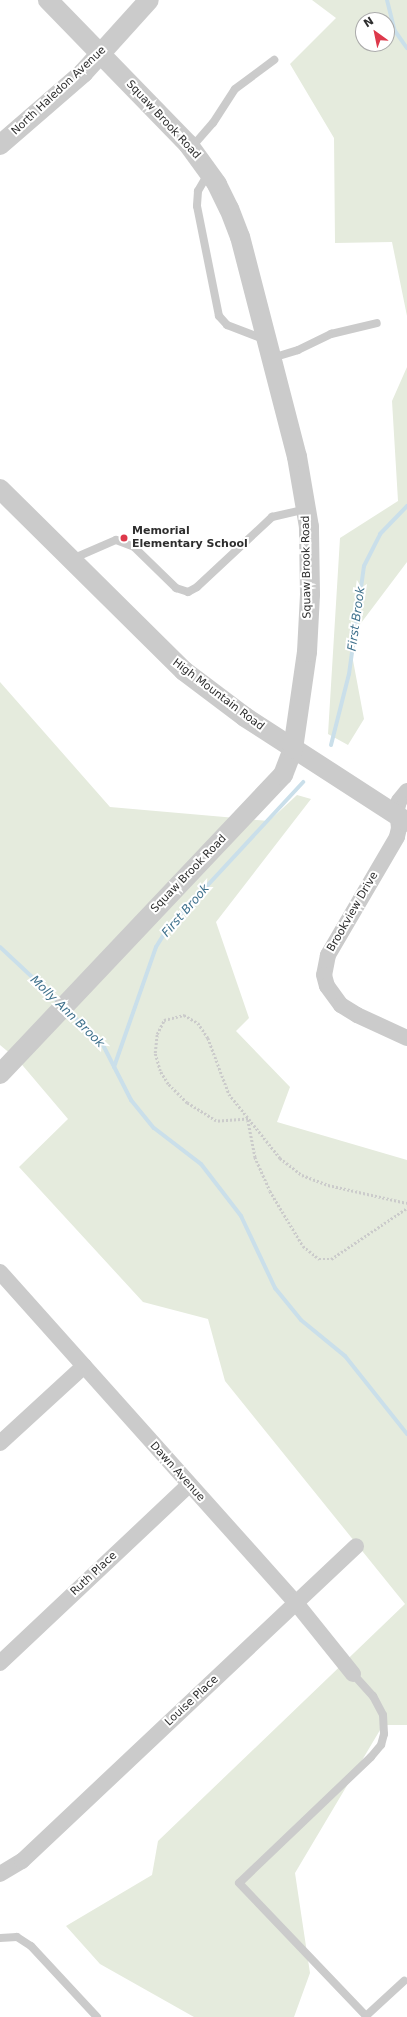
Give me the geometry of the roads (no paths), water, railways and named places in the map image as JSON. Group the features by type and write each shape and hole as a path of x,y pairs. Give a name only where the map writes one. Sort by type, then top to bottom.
{"street":[{"name":"Squaw Brook Road","path":"0,1074 283,775 293,749 306,652 310,594 306,509 297,457 240,237 226,203 209,172 191,148 48,0"},
{"name":"North Haledon Avenue","path":"0,145 101,55 149,0"},
{"name":"High Mountain Road","path":"0,489 184,671 293,749 402,820"},
{"name":"Brookview Drive","path":"407,791 399,801 402,820 397,837 328,955 324,975 327,986 341,1005 357,1015 407,1038"},
{"name":"Dawn Avenue","path":"0,1272 296,1604 353,1674"},
{"path":"0,1443 84,1366"},
{"name":"Ruth Place","path":"0,1663 189,1485"},
{"name":"Louise Place","path":"0,1874 10,1870 28,1855 356,1546"}],"lane":[{"path":"191,148 213,123 235,89 274,60"},
{"path":"209,172 198,191 197,206 219,316 227,325 269,349 298,350 331,334 377,323"},
{"path":"72,559 116,540 134,547 176,588 188,592 197,587 272,517 306,509"},
{"path":"353,1674 373,1696 383,1715 384,1734 381,1745 371,1758 238,1883 366,2017 404,1981"},
{"path":"0,1938 17,1937 31,1946 97,2017"}],"waterway":[{"name":"First Brook","path":"387,0 395,31 407,48"},
{"name":"First Brook","path":"331,745 349,674 364,566 380,534 407,506"},
{"name":"First Brook","path":"114,1067 156,947 168,928 303,782"},
{"name":"Molly Ann Brook","path":"0,947 60,1003"},
{"name":"Molly Ann Brook","path":"67,1010 103,1045 131,1100 154,1128 201,1164 241,1216 275,1288 301,1320 345,1356 407,1434"}],"place":[{"name":"Memorial Elementary School","path":"124,538"}]}
